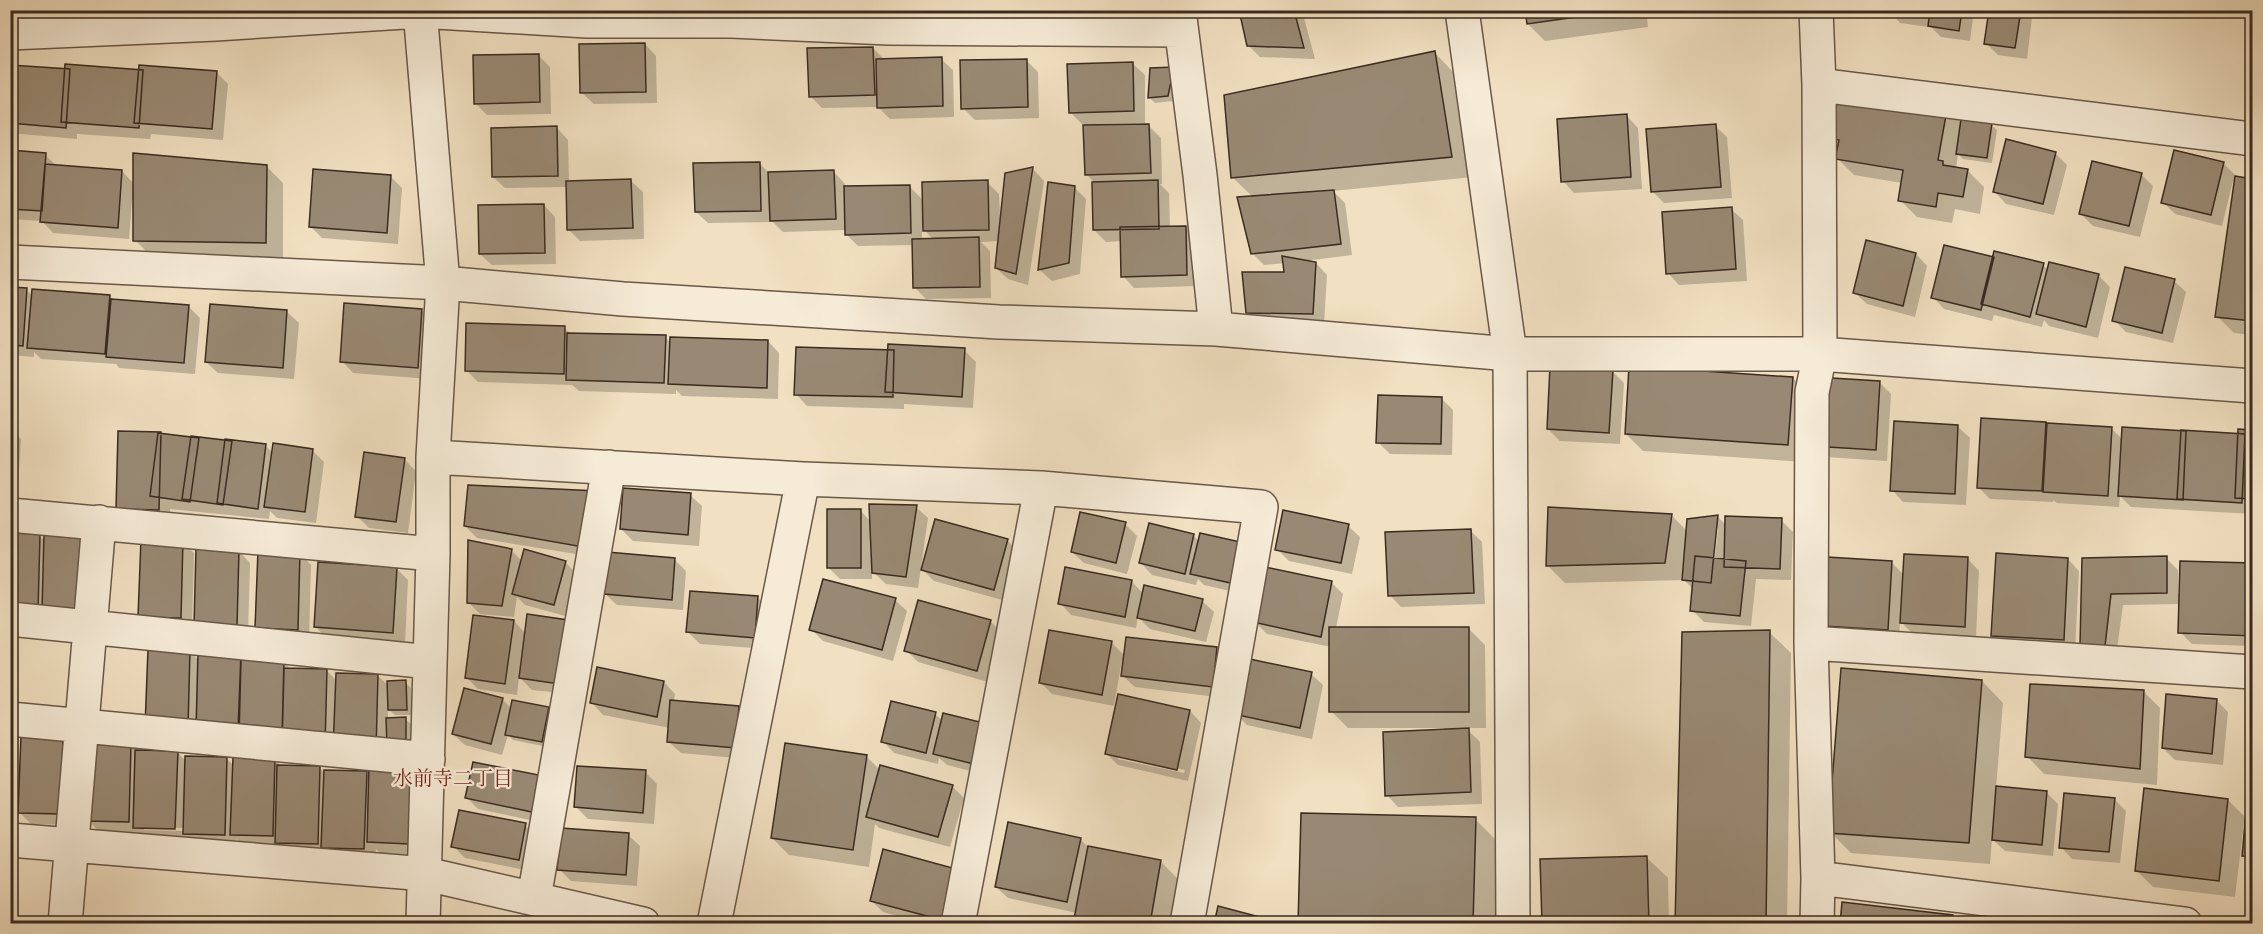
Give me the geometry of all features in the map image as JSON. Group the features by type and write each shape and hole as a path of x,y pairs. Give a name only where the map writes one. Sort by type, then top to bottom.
{"street":[{"path":"1462,10 1510,354 1513,924"},
{"path":"1816,10 1819,85 1820,354 1812,392 1811,643 1818,924"},
{"path":"10,33 216,24 420,11 587,21 731,21 889,28 1180,20 1200,175 1215,329"},
{"path":"420,11 443,283 433,457 433,554 423,924"},
{"path":"1819,85 2253,139"},
{"path":"10,262 443,283 623,299 987,321 1215,329 1510,354 1820,354 2253,386"},
{"path":"433,457 803,478 1041,488 1261,507 1186,924"},
{"path":"534,898 609,467"},
{"path":"714,924 803,478"},
{"path":"958,924 1041,488"},
{"path":"10,515 433,554"},
{"path":"65,924 99,522"},
{"path":"10,619 430,662"},
{"path":"1811,643 2253,672"},
{"path":"10,719 428,759"},
{"path":"10,840 426,874 644,924"},
{"path":"1818,878 2186,924"}],"building":[{"path":"1239,10 1294,10 1304,48 1247,46"},
{"path":"1525,10 1627,10 1527,24"},
{"path":"1887,10 1919,10 1918,16"},
{"path":"1930,10 1962,10 1959,31 1928,26"},
{"path":"1989,10 2021,10 2015,48 1984,44"},
{"path":"645,43 646,92 580,93 579,44"},
{"path":"873,47 875,95 809,97 807,48"},
{"path":"1435,51 1452,157 1231,178 1224,95"},
{"path":"539,54 540,102 474,104 473,55"},
{"path":"942,57 943,106 877,108 876,59"},
{"path":"1027,59 1028,107 961,109 960,60"},
{"path":"1133,62 1134,111 1069,113 1067,64"},
{"path":"65,64 143,70 139,128 61,122"},
{"path":"10,65 70,69 66,128 10,123"},
{"path":"139,65 217,71 212,129 134,123"},
{"path":"1174,67 1168,96 1148,98 1150,68"},
{"path":"1831,96 1948,104 1938,160 1943,161 1943,165 1968,169 1963,197 1938,193 1936,207 1898,201 1903,170 1835,159 1839,140 1824,137"},
{"path":"1627,114 1631,177 1561,182 1557,119"},
{"path":"1961,119 1992,123 1987,158 1956,154"},
{"path":"1149,124 1151,173 1085,175 1083,125"},
{"path":"1716,124 1721,187 1651,192 1646,129"},
{"path":"557,126 558,176 492,177 491,128"},
{"path":"2006,139 2056,152 2043,204 1993,192"},
{"path":"10,150 46,153 42,211 10,209"},
{"path":"2174,150 2224,162 2211,215 2161,203"},
{"path":"133,153 267,165 266,243 133,241"},
{"path":"2092,161 2142,173 2129,226 2079,214"},
{"path":"760,162 761,211 695,212 693,163"},
{"path":"45,164 122,170 118,228 40,222"},
{"path":"1033,167 1016,274 995,268 1005,173"},
{"path":"313,169 391,175 387,233 309,227"},
{"path":"834,170 836,219 770,221 768,172"},
{"path":"2235,176 2252,179 2252,321 2215,317"},
{"path":"631,179 633,228 567,230 566,181"},
{"path":"988,180 989,230 923,231 922,182"},
{"path":"1158,180 1159,229 1093,230 1092,182"},
{"path":"1048,182 1075,186 1069,263 1038,270"},
{"path":"910,185 911,233 845,235 844,186"},
{"path":"1334,190 1341,244 1251,254 1237,197"},
{"path":"544,204 545,253 479,254 478,205"},
{"path":"1732,207 1736,269 1666,274 1662,212"},
{"path":"1186,226 1187,275 1121,277 1120,227"},
{"path":"979,237 980,287 913,288 912,239"},
{"path":"1866,240 1916,253 1903,306 1853,293"},
{"path":"1944,245 1994,257 1981,310 1931,298"},
{"path":"1994,251 2044,263 2030,317 1981,304"},
{"path":"1282,256 1316,262 1313,314 1246,313 1242,272 1284,272"},
{"path":"2049,262 2099,274 2086,327 2036,314"},
{"path":"2125,267 2175,279 2162,333 2112,321"},
{"path":"10,287 27,288 23,346 10,345"},
{"path":"32,289 110,295 105,354 27,348"},
{"path":"111,299 189,305 184,363 106,357"},
{"path":"344,303 422,309 418,368 340,362"},
{"path":"210,304 287,310 283,368 205,362"},
{"path":"466,323 565,326 564,374 465,371"},
{"path":"567,333 666,335 664,383 566,380"},
{"path":"670,337 768,340 767,388 668,384"},
{"path":"888,344 965,348 962,397 885,392"},
{"path":"796,347 894,350 893,397 794,395"},
{"path":"1550,366 1613,370 1609,433 1547,429"},
{"path":"1629,366 1793,377 1788,445 1625,434"},
{"path":"1815,377 1880,381 1876,450 1812,446"},
{"path":"1378,395 1442,397 1441,444 1376,443"},
{"path":"1981,418 2046,422 2042,491 1977,488"},
{"path":"1894,421 1958,425 1955,494 1890,491"},
{"path":"2047,423 2112,427 2108,496 2043,492"},
{"path":"2122,427 2186,431 2183,500 2118,496"},
{"path":"2238,429 2252,430 2252,499 2235,498"},
{"path":"2181,430 2245,434 2242,503 2177,499"},
{"path":"118,431 161,432 159,510 116,509"},
{"path":"158,433 199,438 190,502 150,496"},
{"path":"191,436 232,441 223,505 182,499"},
{"path":"225,439 266,444 258,509 217,503"},
{"path":"273,443 313,449 305,512 264,507"},
{"path":"364,452 405,458 396,522 355,517"},
{"path":"468,485 598,491 583,547 464,526"},
{"path":"623,488 691,493 688,535 620,529"},
{"path":"869,504 917,505 906,577 872,573"},
{"path":"1548,507 1672,514 1665,563 1546,566"},
{"path":"827,509 861,509 861,568 827,568"},
{"path":"1283,510 1349,524 1341,563 1275,550"},
{"path":"1080,512 1126,522 1116,563 1071,552"},
{"path":"1718,515 1711,583 1682,580 1687,519"},
{"path":"1725,516 1782,518 1780,569 1724,567"},
{"path":"935,519 1008,539 994,590 921,570"},
{"path":"1149,523 1194,534 1185,574 1139,563"},
{"path":"1471,529 1474,593 1388,596 1385,532"},
{"path":"10,533 40,534 38,612 10,611"},
{"path":"44,533 87,535 84,613 42,611"},
{"path":"1200,533 1245,543 1235,584 1190,574"},
{"path":"141,539 183,540 181,618 138,617"},
{"path":"468,540 512,549 502,606 467,603"},
{"path":"196,548 239,549 237,627 194,626"},
{"path":"524,549 566,561 554,605 512,594"},
{"path":"258,550 300,551 298,630 255,628"},
{"path":"607,552 675,558 672,600 604,594"},
{"path":"1996,553 2068,558 2064,640 1991,636"},
{"path":"1904,554 1968,557 1965,627 1900,623"},
{"path":"1695,556 1746,561 1740,616 1690,611"},
{"path":"2167,556 2167,593 2111,594 2105,646 2080,645 2082,558"},
{"path":"1827,557 1892,561 1888,630 1823,626"},
{"path":"2180,561 2252,563 2252,636 2178,633"},
{"path":"318,562 397,567 393,633 314,627"},
{"path":"1065,567 1132,580 1125,617 1058,604"},
{"path":"1265,567 1332,581 1321,637 1253,622"},
{"path":"823,579 896,598 882,650 809,630"},
{"path":"1144,585 1203,599 1195,631 1137,618"},
{"path":"690,591 758,596 755,638 686,632"},
{"path":"918,600 991,620 977,671 904,651"},
{"path":"527,614 568,620 559,684 519,678"},
{"path":"473,615 514,620 505,684 465,678"},
{"path":"1329,627 1469,627 1469,712 1329,712"},
{"path":"1049,630 1112,641 1102,695 1039,683"},
{"path":"1770,630 1766,924 1675,924 1682,632"},
{"path":"1126,637 1217,647 1213,687 1121,676"},
{"path":"148,649 190,650 188,728 145,727"},
{"path":"198,652 241,653 238,731 196,730"},
{"path":"1245,658 1312,672 1300,728 1233,714"},
{"path":"241,659 284,660 282,738 239,737"},
{"path":"597,667 664,681 657,717 590,703"},
{"path":"284,668 327,669 325,747 282,746"},
{"path":"1841,668 1982,680 1969,843 1828,833"},
{"path":"336,673 378,674 376,752 333,751"},
{"path":"406,680 407,710 388,710 387,681"},
{"path":"2030,684 2144,690 2140,769 2025,757"},
{"path":"464,688 503,698 491,744 452,734"},
{"path":"1118,694 1190,710 1177,770 1105,754"},
{"path":"2166,694 2217,699 2212,754 2162,748"},
{"path":"512,700 549,707 542,742 505,735"},
{"path":"670,700 739,706 736,748 667,742"},
{"path":"891,701 936,712 926,753 881,742"},
{"path":"943,713 988,724 978,765 933,754"},
{"path":"406,717 406,746 387,747 386,718"},
{"path":"1469,728 1471,792 1385,796 1383,732"},
{"path":"21,735 63,736 61,814 18,813"},
{"path":"89,743 131,744 129,822 86,821"},
{"path":"785,743 867,755 853,850 771,838"},
{"path":"135,750 178,751 175,829 133,828"},
{"path":"185,756 227,757 225,835 183,834"},
{"path":"233,757 275,758 273,836 230,835"},
{"path":"473,762 539,775 532,812 465,798"},
{"path":"369,764 412,766 409,844 367,842"},
{"path":"277,765 320,766 318,844 275,843"},
{"path":"880,765 953,785 938,837 866,817"},
{"path":"577,766 646,770 643,813 574,807"},
{"path":"324,770 367,771 364,849 321,848"},
{"path":"1996,786 2047,791 2042,845 1992,840"},
{"path":"2144,788 2228,799 2219,881 2135,871"},
{"path":"2064,793 2115,798 2109,852 2059,848"},
{"path":"2247,802 2252,802 2252,857 2242,856"},
{"path":"459,810 526,823 519,860 451,847"},
{"path":"1301,813 1476,817 1473,924 1298,924"},
{"path":"1008,822 1081,838 1067,902 995,887"},
{"path":"561,828 629,833 626,875 557,870"},
{"path":"1088,846 1161,860 1150,924 1073,924"},
{"path":"883,849 956,869 942,920 870,901"},
{"path":"1647,856 1649,924 1542,924 1540,859"},
{"path":"1842,902 1953,915 1952,924 1840,924"},
{"path":"1218,906 1279,922 1279,924 1214,924"}],"district":[{"name":"水前寺二丁目","path":"453,780"}]}
